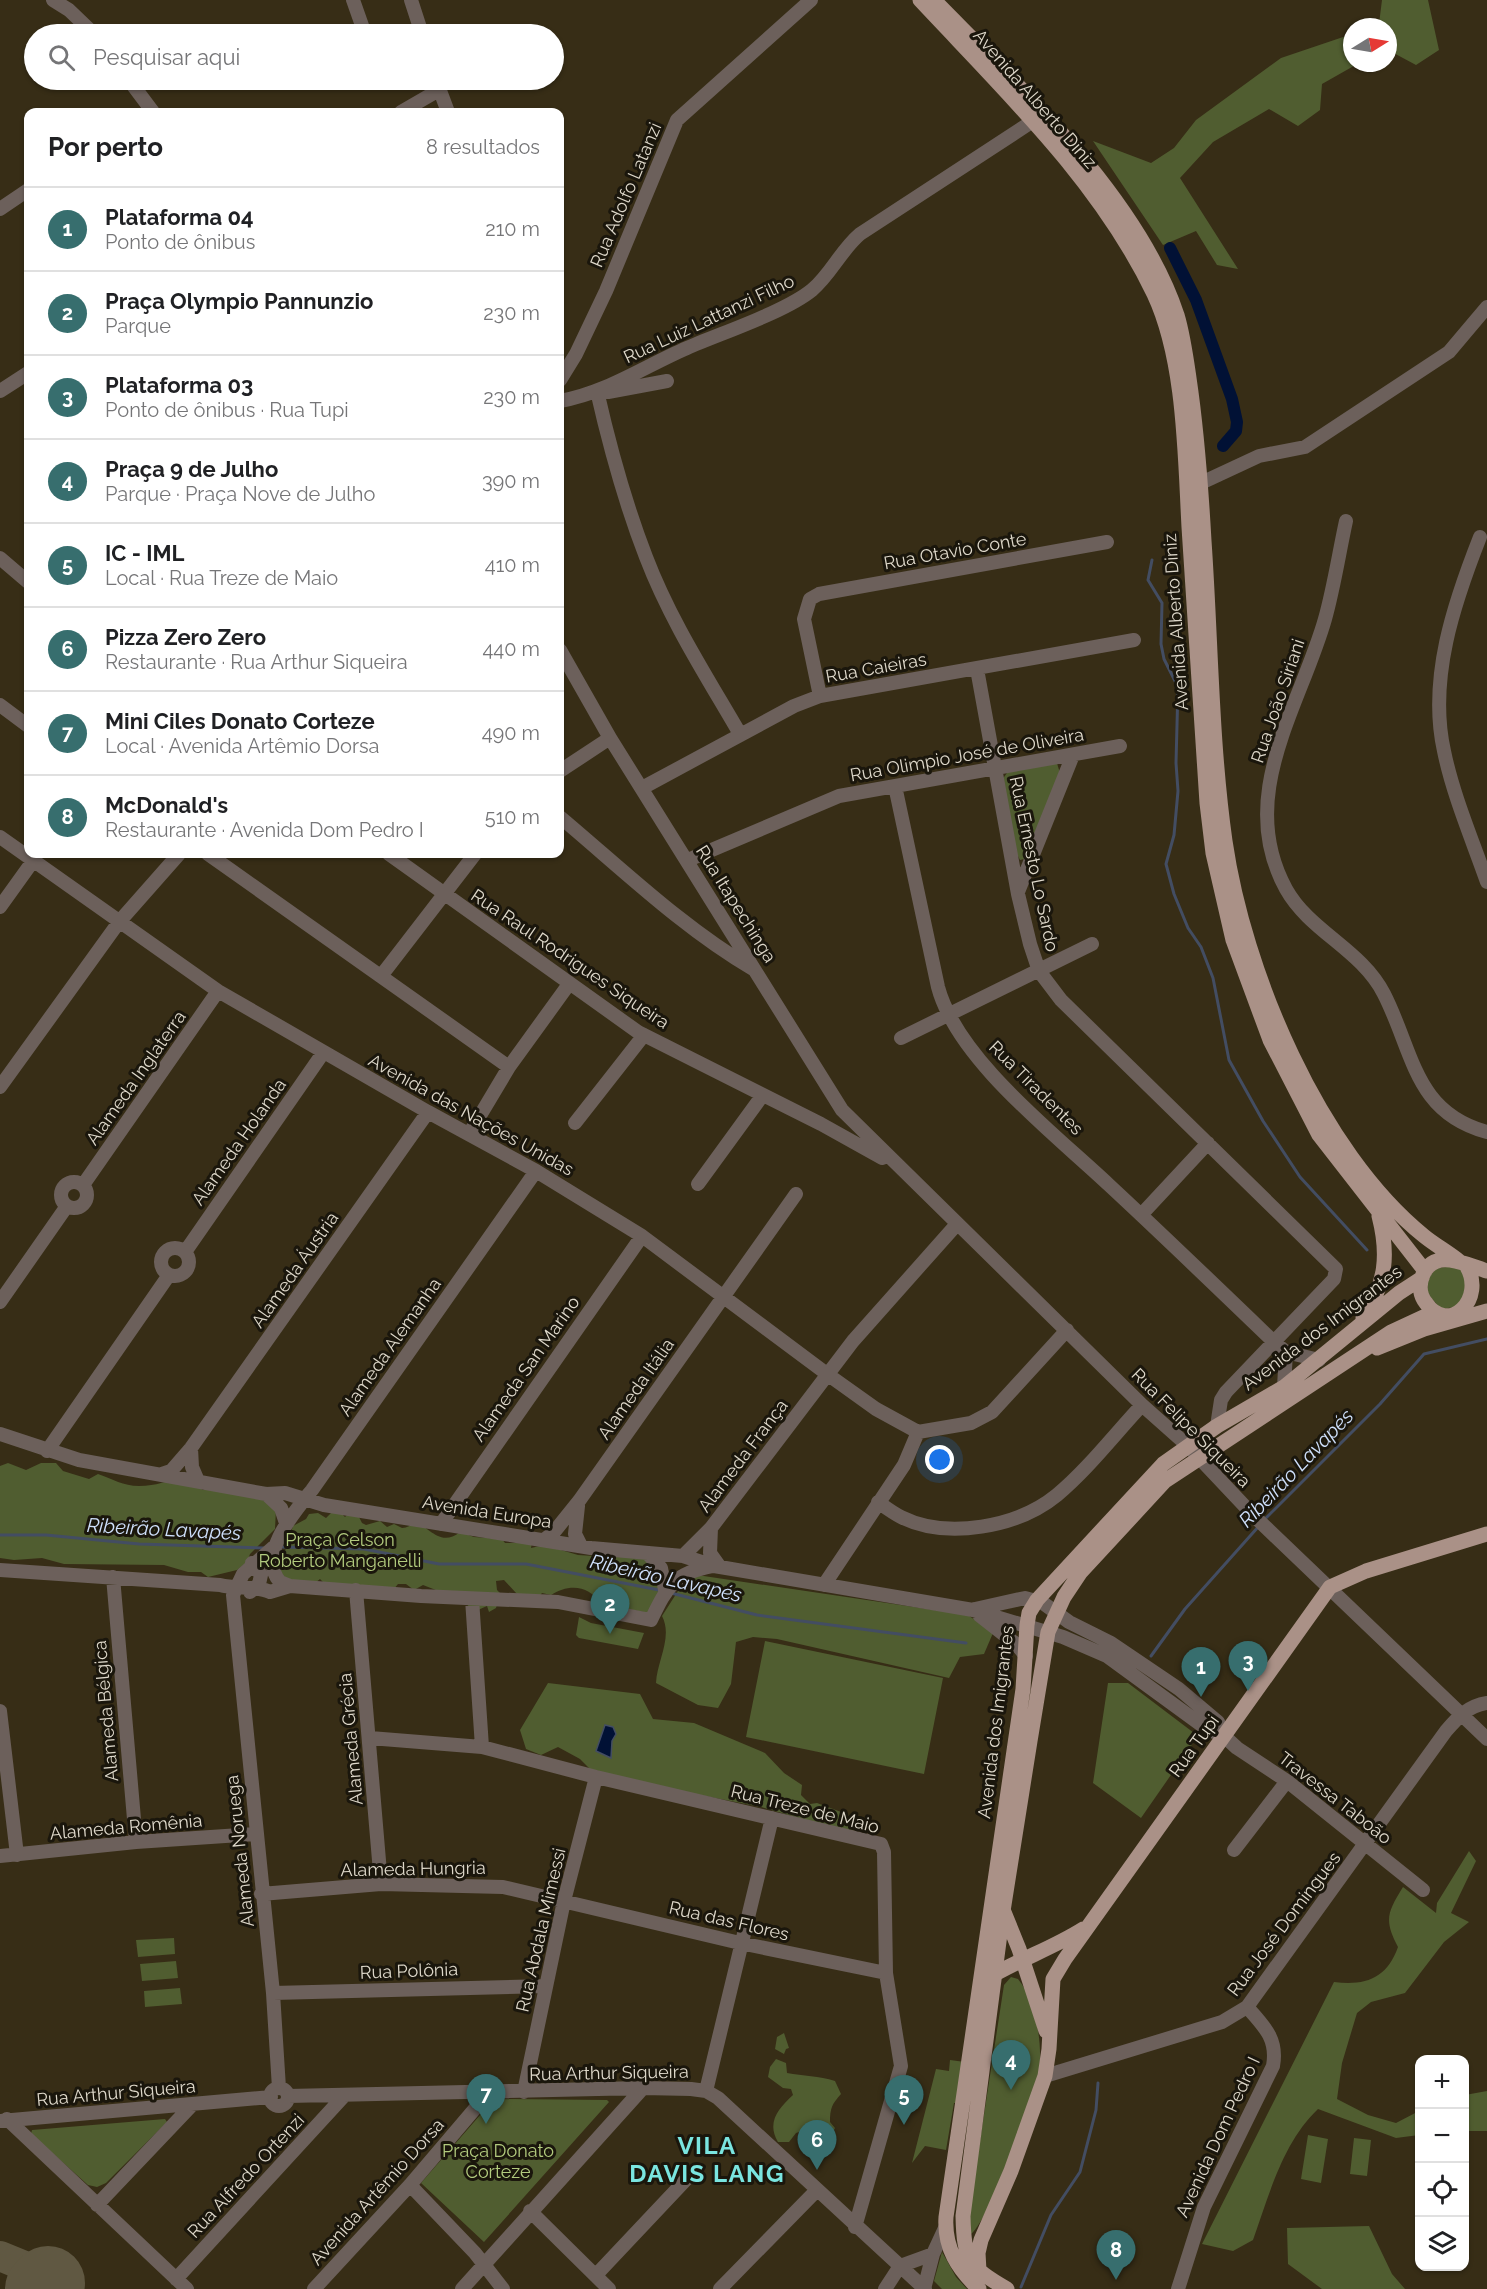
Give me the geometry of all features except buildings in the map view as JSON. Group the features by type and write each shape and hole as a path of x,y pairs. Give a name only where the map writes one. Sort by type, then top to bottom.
{"main road":[{"name":"Avenida Alberto Diniz","path":"921,0 1072,166 1140,266 1164,318 1178,389 1207,803 1224,904 1246,980 1288,1076 1319,1135 1377,1207 1423,1275"},
{"name":"Avenida Alberto Diniz","path":"934,0 1066,139 1102,185 1156,266 1178,317 1185,348 1201,483 1223,821 1236,897 1251,950 1293,1055 1338,1139 1362,1171 1422,1235 1463,1263"},
{"path":"1355,1331 1375,1298 1384,1271 1386,1256 1377,1207"},
{"name":"Avenida dos Imigrantes","path":"979,2289 964,2275 952,2255 946,2226 1026,1656 1027,1625 1037,1600 1124,1503 1163,1464 1187,1445 1284,1387 1440,1260 1463,1263 1487,1271"},
{"path":"1463,1263 1473,1272 1477,1291 1468,1308"},
{"name":"Avenida dos Imigrantes","path":"1423,1275 1422,1297 1434,1312"},
{"path":"1358,1356 1391,1332 1434,1312 1452,1316 1468,1308 1487,1310"},
{"path":"1358,1356 1424,1329 1487,1310"},
{"name":"Avenida dos Imigrantes","path":"979,2271 962,2240 963,2216 1004,1911 1048,1632 1057,1611 1080,1574 1154,1491 1358,1356"},
{"path":"1330,1587 1366,1571 1487,1534"},
{"name":"Rua Tupi","path":"979,2271 978,2253 981,2240 1030,2121 1045,2076 1053,1979 1088,1926 1330,1587"},
{"path":"1004,1911 1022,1959 1049,2049"},
{"name":"Rua Tupi","path":"982,1982 1022,1959 1056,1946 1088,1926"},
{"path":"979,2271 1007,2289"}],"street":[{"path":"53,0 72,5 86,24"},
{"path":"353,0 361,24"},
{"path":"411,0 419,24"},
{"name":"Rua Adolfo Latanzi","path":"564,374 576,354 606,291 677,120 811,0"},
{"path":"135,90 147,108"},
{"path":"406,108 431,90"},
{"path":"440,90 447,108"},
{"name":"Rua Luiz Lattanzi Filho","path":"564,400 597,391 678,352 798,300 821,282 851,241 860,234 1033,121"},
{"path":"0,209 24,193"},
{"path":"1201,483 1259,456 1305,447 1449,352 1487,307"},
{"path":"0,391 24,376"},
{"path":"667,381 607,392 597,391 617,478 646,559 683,636 740,734"},
{"name":"Rua João Siriani","path":"1346,521 1325,618 1275,752 1267,808 1275,863 1297,907 1318,928 1362,961 1378,983 1423,1085 1436,1106 1451,1119 1487,1132"},
{"path":"1480,537 1454,608 1446,640 1440,698 1443,750 1487,882"},
{"name":"Rua Otavio Conte","path":"820,696 804,619 810,600 819,594 1107,542"},
{"path":"0,558 24,579"},
{"name":"Rua Caieiras","path":"642,788 740,734 820,696 1134,640"},
{"name":"Rua Itapechinga","path":"564,657 609,738 688,860 842,1110 897,1167"},
{"name":"Rua Ernesto Lo Sardo","path":"977,669 1018,894 1039,971 1061,1000 1334,1265 1337,1272 1334,1279 1275,1343"},
{"path":"0,705 24,723"},
{"path":"564,768 609,738"},
{"name":"Rua Olimpio José de Oliveira","path":"688,860 839,796 1120,746"},
{"path":"1018,894 1073,755"},
{"name":"Rua Tiradentes","path":"895,786 938,987 947,1014 965,1041 1016,1097 1286,1352"},
{"path":"564,820 691,927 724,952 756,971"},
{"name":"Avenida das Nações Unidas","path":"0,837 24,854"},
{"name":"Avenida das Nações Unidas","path":"29,858 218,991 323,1053 536,1171 642,1236 876,1409 918,1432"},
{"path":"0,1087 119,922 175,858"},
{"path":"214,858 508,1067"},
{"name":"Rua Raul Rodrigues Siqueira","path":"394,858 644,1035 821,1124 897,1167"},
{"path":"381,976 442,893 472,858"},
{"path":"0,907 33,861"},
{"path":"901,1038 1092,944"},
{"path":"469,1134 508,1067 569,984"},
{"name":"Alameda Inglaterra","path":"0,1302 67,1206 62,1200 64,1187 71,1182 83,1185 218,991"},
{"path":"575,1124 644,1035"},
{"name":"Alameda Holanda","path":"47,1450 169,1275 178,1276 185,1272 189,1259 184,1252 323,1053"},
{"path":"698,1184 762,1096"},
{"path":"821,1124 842,1110"},
{"name":"Alameda Áustria","path":"162,1474 171,1470 191,1448 428,1112"},
{"path":"1141,1215 1208,1143"},
{"name":"Rua Felipe Siqueira","path":"897,1167 1068,1330 1142,1405 1187,1445 1270,1532 1487,1738"},
{"name":"Alameda Alemanha","path":"236,1585 252,1563 273,1549 286,1523 536,1171"},
{"name":"Alameda Itália","path":"544,1540 554,1532 579,1501 796,1194"},
{"name":"Alameda França","path":"683,1556 711,1528 866,1325 957,1224"},
{"name":"Alameda San Marino","path":"441,1524 642,1236"},
{"path":"169,1275 161,1263 163,1254 171,1248 184,1252"},
{"path":"824,1585 904,1465 918,1432 971,1423 992,1412 1068,1330"},
{"path":"1217,1426 1221,1400 1226,1392 1275,1343"},
{"path":"1284,1387 1286,1352 1318,1360"},
{"path":"878,1502 902,1518 941,1527 975,1529 998,1524 1056,1496 1142,1405"},
{"name":"Avenida Europa","path":"0,1434 79,1460 266,1494 285,1493 324,1504 581,1546 683,1556 717,1566 973,1610 1048,1632 1107,1656 1207,1729 1224,1736"},
{"path":"191,1448 192,1467 198,1481"},
{"path":"266,1494 281,1508 286,1523 324,1504"},
{"name":"Alameda Itália","path":"579,1501 574,1527 576,1539 581,1546"},
{"path":"273,1549 276,1576 280,1582 290,1586 472,1599 558,1602 651,1620 665,1590 677,1579 693,1570 717,1566 710,1553 711,1528"},
{"path":"648,1554 662,1568 665,1590"},
{"path":"236,1610 259,1584 261,1575 252,1563"},
{"path":"0,1570 236,1585 270,1592 290,1586"},
{"name":"Alameda Bélgica","path":"113,1577 136,1842"},
{"name":"Alameda Noruega","path":"236,1585 236,1610 255,1834 273,1993 279,2094"},
{"name":"Alameda Grécia","path":"356,1590 381,1884"},
{"name":"Avenida Europa","path":"973,1610 1025,1598 1037,1600"},
{"path":"472,1599 482,1747"},
{"path":"1037,1600 1057,1611 1069,1622 1111,1643 1179,1689 1215,1719 1224,1736"},
{"name":"Avenida Europa","path":"973,1610 1016,1644 1026,1656"},
{"path":"1460,1714 1477,1705 1487,1703"},
{"path":"0,1711 17,1855"},
{"name":"Rua José Domingues","path":"1045,2076 1222,2022 1248,2007 1460,1714"},
{"name":"Travessa Taboão","path":"1224,1736 1237,1748 1287,1781 1423,1890"},
{"name":"Rua Treze de Maio","path":"370,1738 482,1747 596,1777 881,1844 884,1852 886,1973 902,2066 855,2227"},
{"name":"Rua Abdala Mimessi","path":"524,2091 564,1901 596,1777"},
{"path":"1234,1850 1287,1781"},
{"path":"706,2091 772,1818"},
{"name":"Alameda Romênia","path":"0,1856 136,1842 255,1834"},
{"name":"Alameda Hungria","path":"261,1894 381,1884 494,1886 564,1901"},
{"name":"Rua das Flores","path":"564,1901 740,1943 886,1973"},
{"name":"Rua Polônia","path":"273,1993 546,1986"},
{"name":"Avenida Dom Pedro I","path":"1178,2289 1204,2207 1273,2066 1274,2042 1269,2031 1248,2007"},
{"path":"462,2289 643,2088"},
{"name":"Rua Arthur Siqueira","path":"3,2120 193,2104 279,2094 343,2097 643,2088 706,2091 718,2098 924,2289"},
{"name":"Avenida Artêmio Dorsa","path":"314,2289 410,2185 490,2091"},
{"name":"Rua Alfredo Ortenzi","path":"176,2279 343,2097"},
{"path":"97,2205 193,2104"},
{"path":"3,2120 187,2289"},
{"path":"596,2275 695,2170"},
{"path":"410,2185 475,2253 503,2289"},
{"path":"720,2289 816,2191"},
{"path":"530,2211 609,2289"},
{"path":"924,2289 933,2254 946,2226"},
{"path":"885,2289 900,2266 933,2254"}],"green space":[{"path":"1382,0 1428,0 1439,50 1416,65 1397,55 1397,18 1380,18"},
{"path":"1343,37 1343,72 1322,84 1320,110 1298,126 1269,109 1213,142 1180,178 1238,269 1217,265 1196,231 1163,245 1093,141 1151,163 1174,148 1196,120 1281,58"},
{"path":"1056,760 1060,773 1024,859 1020,860 1002,780 1009,770"},
{"path":"1457,1266 1468,1274 1462,1306 1441,1309 1427,1293 1428,1279 1436,1268"},
{"path":"8,1463 26,1470 41,1463 56,1463 63,1471 89,1479 98,1474 133,1486 171,1480 185,1481 203,1490 214,1485 269,1502 276,1509 275,1529 250,1554 247,1562 237,1570 208,1577 201,1572 188,1572 164,1565 64,1564 42,1558 14,1560 0,1558 0,1466"},
{"name":"Praça Celson Roberto Manganelli","path":"333,1511 340,1512 345,1517 350,1512 358,1515 362,1523 366,1525 380,1521 387,1527 394,1524 402,1528 414,1524 420,1525 446,1538 460,1532 474,1537 502,1539 505,1543 532,1543 531,1548 544,1545 578,1555 594,1556 607,1553 654,1560 667,1567 670,1576 649,1613 600,1604 596,1597 578,1588 564,1589 551,1595 542,1593 538,1598 517,1594 504,1580 496,1581 497,1590 500,1593 496,1608 489,1612 487,1606 478,1610 471,1609 464,1601 423,1585 414,1590 406,1584 398,1584 393,1590 325,1584 320,1579 315,1583 285,1582 271,1560 285,1551 293,1526 306,1519 309,1514 318,1513 326,1518"},
{"path":"697,1575 968,1615 993,1633 984,1654 960,1657 949,1678 777,1639 753,1637 736,1642 731,1684 718,1708 698,1705 656,1683 666,1632 662,1616 687,1577"},
{"path":"579,1617 591,1623 644,1633 638,1649 579,1638 576,1635"},
{"path":"765,1641 943,1678 924,1774 746,1737"},
{"path":"548,1683 640,1694 653,1719 694,1723 765,1753 784,1773 802,1785 801,1795 810,1804 817,1803 849,1815 854,1834 761,1807 594,1773 580,1759 558,1747 541,1755 526,1749 520,1730"},
{"path":"1108,1683 1128,1683 1198,1736 1141,1818 1093,1783"},
{"path":"1469,1851 1476,1861 1451,1913 1469,1922 1444,1942 1405,1993 1371,2002 1357,2013 1342,2063 1337,2099 1368,2115 1396,2123 1415,2113 1415,2136 1396,2138 1318,2109 1295,2137 1286,2153 1271,2187 1253,2240 1233,2251 1202,2244 1334,1982 1365,1981 1374,1978 1388,1966 1398,1947 1391,1930 1389,1917 1403,1887 1436,1913 1437,1903"},
{"path":"174,1938 175,1954 138,1957 136,1940"},
{"path":"176,1961 178,1978 142,1981 140,1964"},
{"path":"1011,1977 1018,1979 1034,2011 1039,2036 1039,2072 1020,2131 999,2184 979,2225 971,2234 967,2225 1004,1985"},
{"path":"180,1988 182,2004 145,2007 144,1991"},
{"path":"784,2033 789,2048 784,2054 775,2049 777,2037"},
{"path":"776,2059 786,2063 787,2073 835,2081 841,2094 831,2110 830,2122 835,2128 829,2140 813,2137 805,2130 796,2133 789,2142 778,2142 773,2128 774,2122 779,2110 793,2095 791,2089 783,2088 768,2077 770,2067"},
{"path":"950,2060 965,2062 961,2103 954,2103 946,2150 925,2146 912,2163 936,2069 949,2071"},
{"path":"1487,2091 1487,2131 1469,2131 1469,2094"},
{"name":"Praça Donato Corteze","path":"494,2099 607,2100 609,2102 484,2242 421,2183"},
{"path":"165,2119 167,2122 106,2183 97,2187 88,2185 31,2134 32,2130"},
{"path":"1308,2135 1328,2139 1321,2183 1301,2179"},
{"path":"1354,2138 1371,2140 1367,2176 1350,2174"},
{"path":"1369,2226 1392,2274 1405,2289 1322,2289 1288,2264 1287,2228"},
{"path":"942,2252 956,2277 967,2289 942,2289 934,2281"}],"water":[{"path":"605,1725 613,1727 616,1734 612,1741 611,1758 596,1751"}],"waterway":[{"path":"1170,248 1196,300 1232,399 1237,422 1236,431 1223,446"},
{"path":"1152,560 1148,580 1162,603 1161,644 1164,659 1178,687 1176,763 1178,791 1174,835 1166,864 1174,894 1188,928 1201,947 1213,978 1229,1060 1263,1121 1300,1177 1367,1250"},
{"name":"Ribeirão Lavapés","path":"1263,1521 1380,1404 1424,1354 1487,1339"},
{"name":"Ribeirão Lavapés","path":"1151,1656 1185,1609 1259,1526"},
{"name":"Ribeirão Lavapés","path":"0,1535 46,1535 139,1544 265,1548"},
{"name":"Ribeirão Lavapés","path":"280,1547 364,1549 439,1564 526,1564 659,1590"},
{"name":"Ribeirão Lavapés","path":"671,1593 757,1615 966,1643"},
{"name":"Ribeirão Lavapés","path":"1021,2287 1051,2215 1080,2172 1096,2110 1098,2083"}],"taxiway":[{"path":"0,2256 22,2265 48,2283"}],"runway":[{"path":"42,2289 48,2283"}],"place":[{"name":"Praça Olympio Pannunzio","path":"610,1634"},
{"name":"Plataforma 03","path":"1248,1691"},
{"name":"Plataforma 04","path":"1201,1697"},
{"name":"Praça 9 de Julho","path":"1011,2090"},
{"name":"Mini Ciles Donato Corteze","path":"486,2124"},
{"name":"IC - IML","path":"904,2125"},
{"name":"Pizza Zero Zero","path":"817,2170"},
{"name":"McDonald's","path":"1116,2280"}],"district":[{"name":"VILA DAVIS LANG","path":"707,2160"}]}
